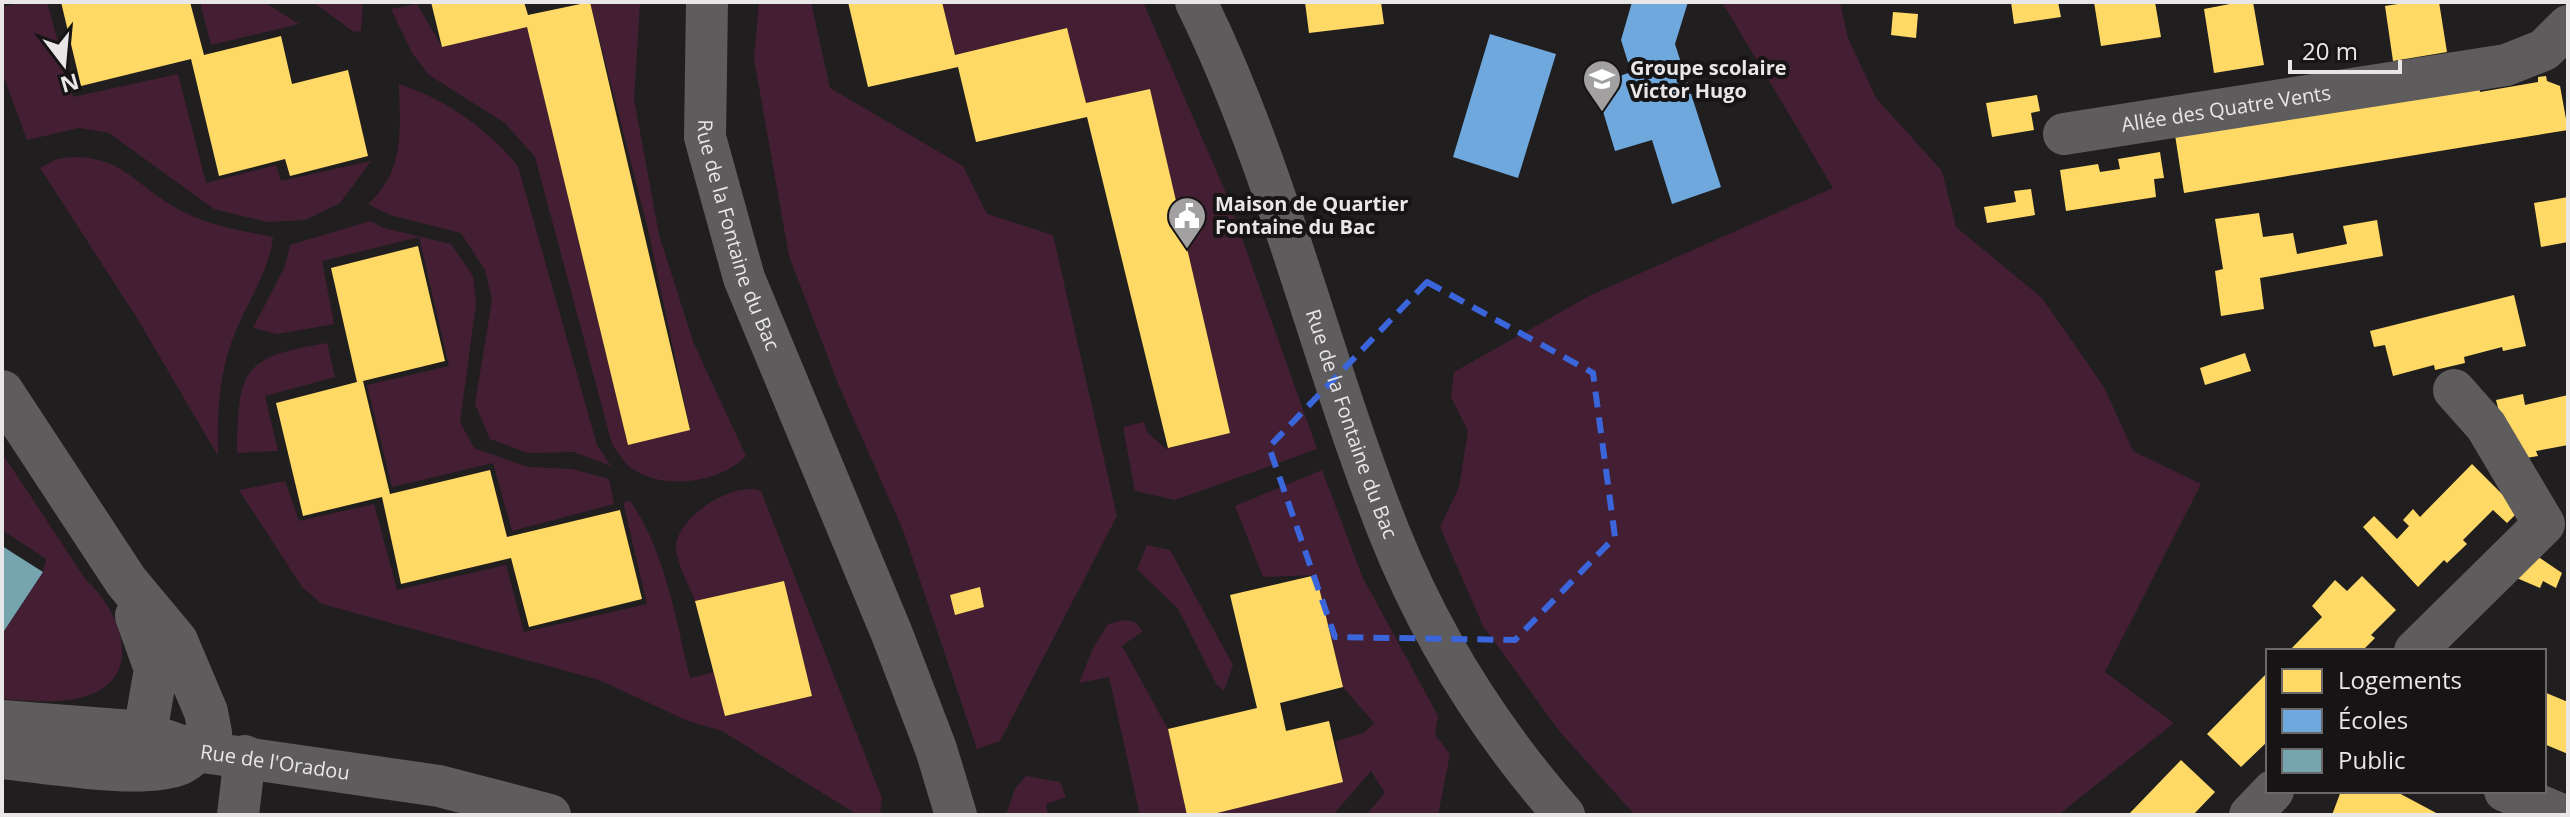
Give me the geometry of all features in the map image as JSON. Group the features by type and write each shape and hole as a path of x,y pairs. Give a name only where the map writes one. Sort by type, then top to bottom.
{"main road":[{"path":"2,392 127,583 176,641 206,712 210,733 196,751"},
{"path":"2,722 145,733 156,669 127,583"},
{"name":"Rue de l'Oradou","path":"2,757 150,770 180,763 196,751"}],"street":[{"name":"Rue de la Fontaine du Bac","path":"707,2 705,137 744,278 892,634 936,749 956,815"},
{"name":"Rue de la Fontaine du Bac","path":"1196,2 1221,52 1256,146 1389,532 1429,618 1483,710 1535,782 1564,815"},
{"path":"2555,2 2568,15"},
{"name":"Allée des Quatre Vents","path":"2064,134 2506,65 2544,50 2568,26"},
{"path":"2417,649 2556,528 2486,426 2454,390"},
{"path":"145,733 196,751"},
{"name":"Rue de l'Oradou","path":"196,751 439,786 550,815"},
{"path":"238,815 245,756"},
{"path":"2250,815 2271,793"},
{"path":"2510,793 2562,815"}],"highlighted area":[{"path":"1427,282 1593,373 1615,537 1515,640 1335,637 1269,447"}],"shaded area":[{"path":"24,2 47,2 73,97 178,74 206,183 276,165 281,181 371,161 340,203 305,220 267,222 214,209 109,133 79,128 27,140 2,72 2,7"},
{"path":"200,2 264,2 299,24 211,45"},
{"path":"313,2 363,2 361,31 354,32"},
{"path":"590,2 640,2 634,99 659,235 694,344 746,456 735,465 707,478 675,481 644,475 628,466 612,444 535,157 505,123 429,75 412,53 391,9 417,4 442,47 527,27 628,445 690,429 648,229"},
{"path":"759,2 811,2 830,88 963,166 987,214 1053,235 1117,516 1000,741 977,749 903,530 839,386 789,256 754,59"},
{"path":"942,2 1143,2 1226,193 1317,449 1175,500 1135,491 1123,427 1144,422 1147,432 1166,449 1230,433 1150,89 1086,103 1066,28 955,55"},
{"path":"1722,2 1840,2 1848,38 1876,98 1942,171 1956,227 2042,298 2104,387 2133,451 2201,484 2105,672 2174,723 2058,815 1635,815 1560,732 1483,626 1440,527 1459,487 1468,431 1451,397 1454,372 1591,295 1833,188"},
{"path":"399,84 433,98 464,116 493,139 518,166 597,445 611,466 574,452 528,453 490,439 475,404 492,300 485,270 461,233 390,215 368,204 389,178 398,149"},
{"path":"89,158 115,166 171,205 195,217 220,226 273,237 263,273 226,359 219,407 218,456 137,318 40,168 57,159"},
{"path":"370,221 384,228 451,244 473,276 476,304 460,422 474,448 528,467 572,469 609,479 614,504 512,531 493,463 392,487 367,385 449,366 419,237 322,261 334,324 278,334 253,328 285,266 290,245"},
{"path":"327,343 335,377 265,396 278,451 237,453 240,402 250,372 277,354"},
{"path":"2,453 116,622 121,638 119,670 110,683 83,697 49,701 2,699 2,634 43,572 46,559 2,530"},
{"path":"1322,470 1362,576 1438,716 1435,735 1450,754 1438,815 1366,815 1385,793 1371,771 1333,815 1209,815 1342,778 1336,741 1363,733 1374,723 1343,687 1316,575 1263,577 1235,506"},
{"path":"285,481 299,521 374,504 397,590 506,565 524,632 647,604 623,502 630,501 661,564 690,678 715,672 725,716 812,696 784,581 695,601 677,554 678,536 695,514 708,504 736,491 761,491 882,798 880,815 858,815 722,731 688,721 599,680 322,604 302,587 239,490"},
{"path":"1147,545 1170,550 1233,665 1224,691 1217,685 1178,609 1137,569"},
{"path":"1125,620 1135,622 1143,631 1122,646 1168,729 1187,815 1140,815 1109,677 1079,683 1093,648 1108,624"},
{"path":"1026,776 1060,782 1066,797 1046,804 1048,815 1006,815 1015,789"}],"building: Logements":[{"path":"61,2 190,2 204,55 281,36 292,84 348,70 368,156 290,176 285,159 219,176 191,59 81,86"},
{"path":"431,2 524,2 528,15 590,2 690,430 628,445 527,27 442,47"},
{"path":"848,2 942,2 955,55 1067,28 1086,103 1150,89 1230,433 1168,448 1087,117 976,142 958,67 868,87"},
{"path":"1305,2 1381,2 1384,24 1309,33"},
{"path":"2011,2 2058,2 2061,17 2014,24"},
{"path":"2094,2 2155,2 2161,37 2101,46"},
{"path":"2253,2 2264,65 2214,73 2204,9"},
{"path":"2439,2 2447,52 2393,61 2385,6"},
{"path":"1893,12 1918,14 1916,38 1891,35"},
{"path":"2546,76 2547,81 2560,86 2568,130 2184,193 2175,135 2479,85 2480,92 2538,82 2538,77"},
{"path":"2037,95 2040,111 2031,113 2034,130 1992,137 1986,103"},
{"path":"2160,152 2164,178 2154,179 2156,197 2066,211 2060,170 2098,164 2100,172 2120,169 2118,159"},
{"path":"2031,189 2035,215 1987,223 1984,207 2016,202 2014,191"},
{"path":"2568,197 2568,242 2541,247 2534,203"},
{"path":"2259,213 2263,237 2293,233 2297,254 2347,244 2343,226 2377,220 2383,256 2260,278 2264,309 2221,316 2215,271 2223,269 2215,219"},
{"path":"418,246 445,361 363,381 390,494 490,470 507,537 620,510 642,599 529,627 511,558 401,584 382,497 303,516 276,403 357,382 331,268"},
{"path":"2514,295 2526,346 2503,351 2502,347 2464,357 2465,363 2435,370 2434,365 2393,376 2385,345 2374,347 2370,331"},
{"path":"2245,353 2251,371 2205,385 2200,368"},
{"path":"2523,394 2525,405 2568,395 2568,445 2536,451 2538,456 2520,459 2505,435 2496,400"},
{"path":"2472,464 2519,511 2507,523 2493,510 2463,540 2467,544 2447,563 2444,560 2418,587 2363,527 2374,516 2397,539 2409,526 2403,520 2413,509 2420,517"},
{"path":"2534,554 2562,573 2556,588 2543,581 2540,588 2505,573"},
{"path":"1316,575 1343,687 1280,703 1286,731 1329,721 1343,782 1209,815 1187,815 1168,729 1257,708 1230,595"},
{"path":"2362,576 2396,610 2371,635 2375,638 2364,649 2291,649 2322,617 2312,606 2335,580 2347,591"},
{"path":"784,581 812,696 725,716 695,601"},
{"path":"980,587 984,607 955,615 950,595"},
{"path":"2266,674 2266,743 2241,767 2207,734"},
{"path":"2546,693 2568,702 2568,754 2546,745"},
{"path":"2181,760 2215,792 2193,815 2128,815"},
{"path":"2340,793 2399,793 2440,815 2332,815"}],"building: Écoles":[{"path":"1632,2 1688,2 1675,44 1721,187 1672,204 1652,140 1615,151 1595,85 1631,72 1621,40"},
{"path":"1490,34 1556,54 1518,178 1453,157"}],"building: Public":[{"path":"2,546 43,572 2,634"}],"place":[{"name":"Groupe scolaire Victor Hugo","path":"1602,113"},
{"name":"Maison de Quartier Fontaine du Bac","path":"1187,250"}]}
